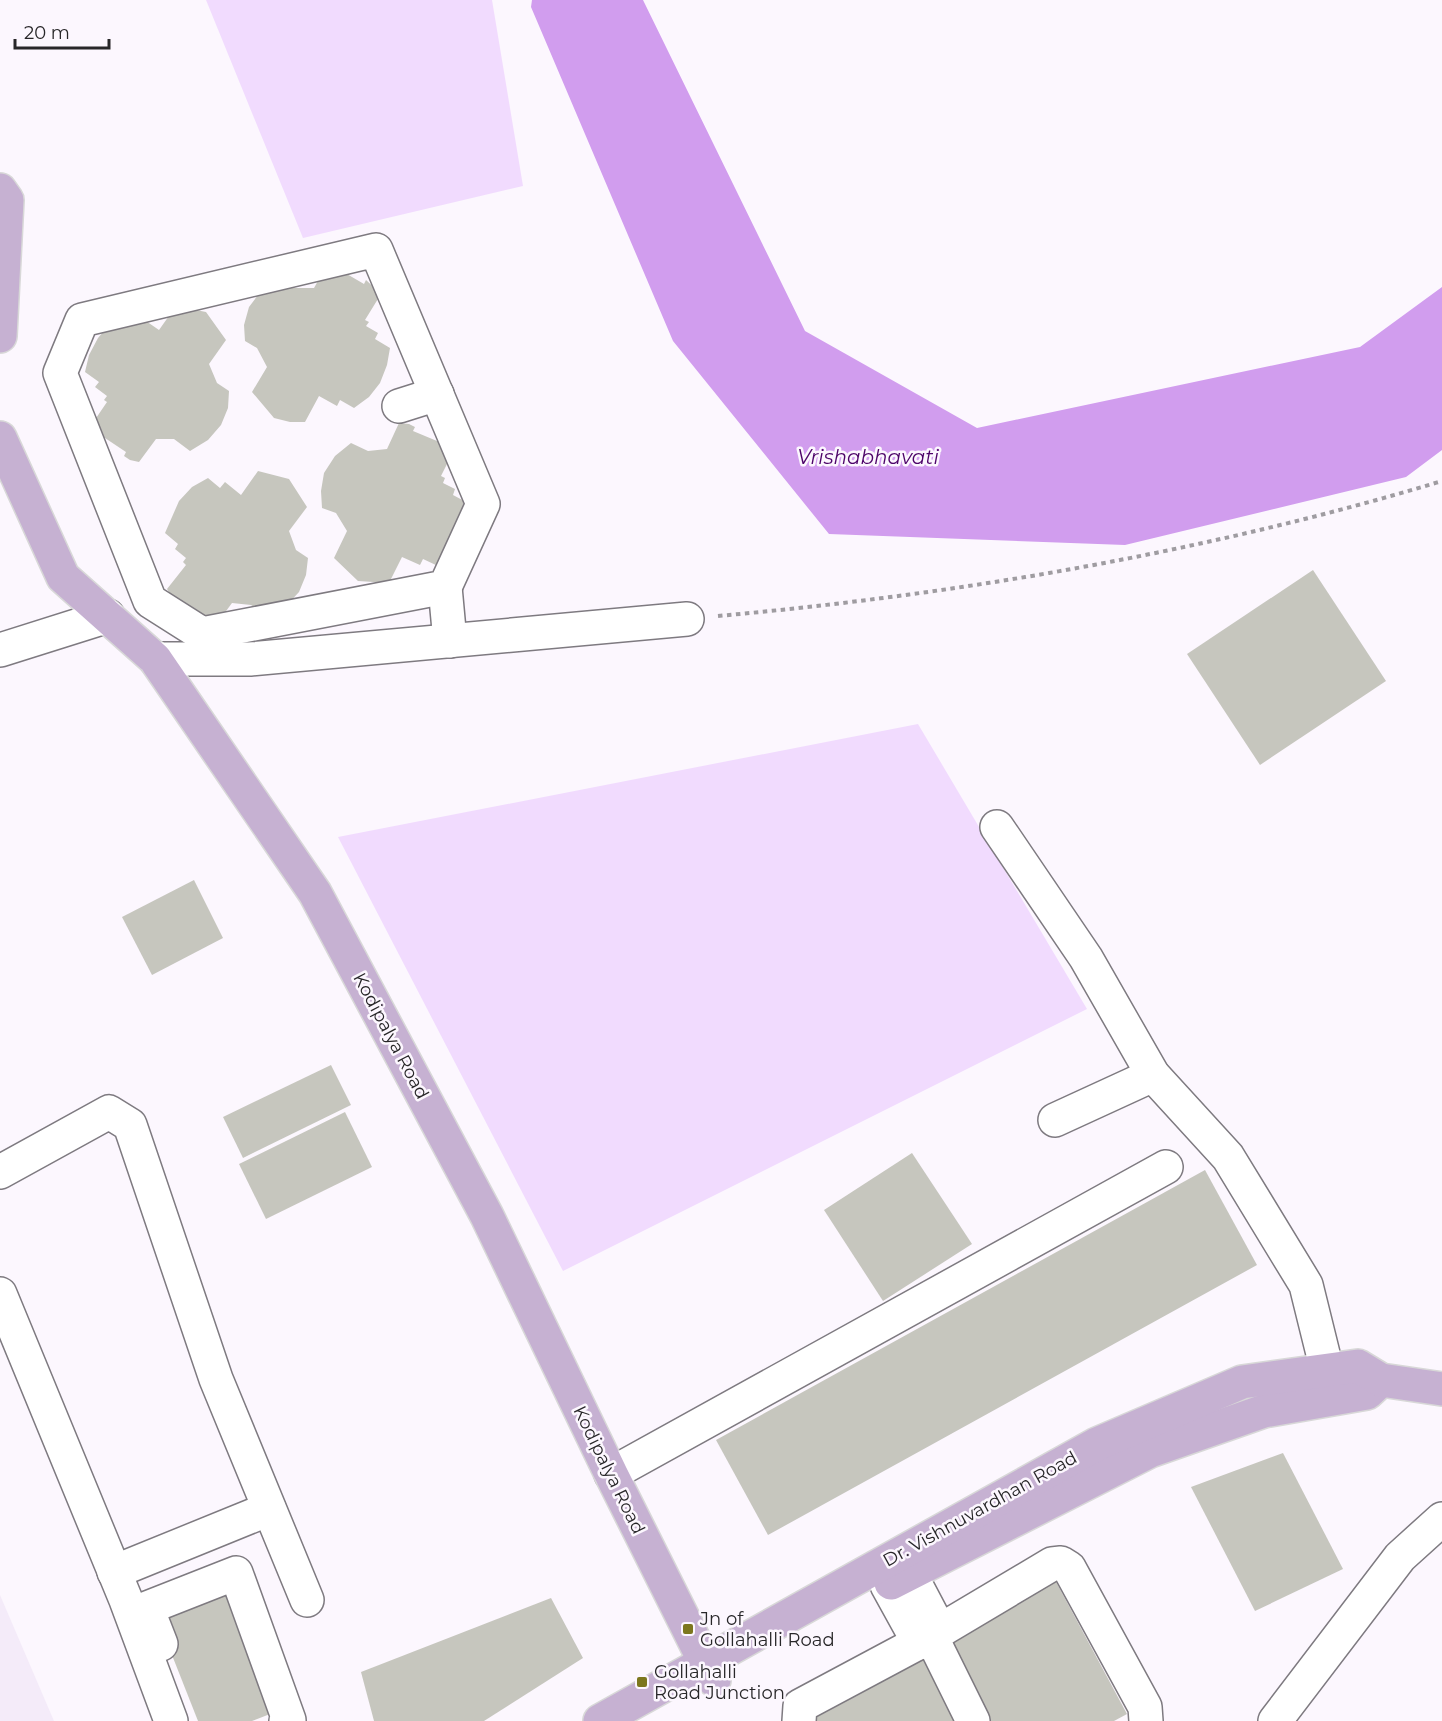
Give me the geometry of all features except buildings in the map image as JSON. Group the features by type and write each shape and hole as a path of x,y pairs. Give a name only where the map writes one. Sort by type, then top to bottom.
{"main road":[{"path":"0,190 7,200 0,336"},
{"name":"Kodipalya Road","path":"0,438 63,577 155,658 315,893 487,1216 611,1474 710,1671"},
{"name":"Dr. Vishnuvardhan Road","path":"636,1721 710,1671 1097,1444 1242,1382 1358,1366 1381,1380 1442,1389"},
{"name":"Dr. Vishnuvardhan Road","path":"600,1721 710,1671 898,1580 1150,1451 1264,1411 1367,1393 1381,1380"}],"street":[{"path":"445,587 202,634 150,601 60,373 82,320 376,250 483,504 445,587 450,641"},
{"path":"399,406 436,393"},
{"path":"0,650 108,616"},
{"path":"155,658 250,659 687,619"},
{"path":"998,827 1086,958 1153,1075 1228,1157 1306,1285 1327,1370"},
{"path":"1055,1120 1153,1075"},
{"path":"0,1172 109,1112 130,1125 216,1379 307,1600"},
{"path":"611,1474 1166,1167"},
{"path":"0,1294 114,1572 171,1721"},
{"path":"114,1572 269,1509"},
{"path":"1275,1721 1400,1557 1442,1519"},
{"path":"799,1721 800,1706 930,1637 1052,1564 1061,1563 1068,1568 1140,1697 1145,1707 1146,1721"},
{"path":"189,1721 147,1608 236,1574 289,1720 286,1721"},
{"path":"898,1580 973,1721"}],"path":[{"path":"687,619 792,609 944,589 1107,562 1230,539 1359,506 1442,481"}],"shaded area":[{"path":"206,0 492,0 523,186 303,238"},
{"path":"918,724 1087,1009 563,1271 338,837"},
{"path":"0,1595 54,1721 0,1721"}],"water":[{"name":"Vrishabhavati","path":"532,0 643,0 805,331 977,428 1360,347 1442,287 1442,450 1406,477 1125,545 829,534 673,341 531,7"}],"place":[{"name":"Jn of Gollahalli Road","path":"688,1629"},
{"name":"Gollahalli Road Junction","path":"642,1682"}]}
